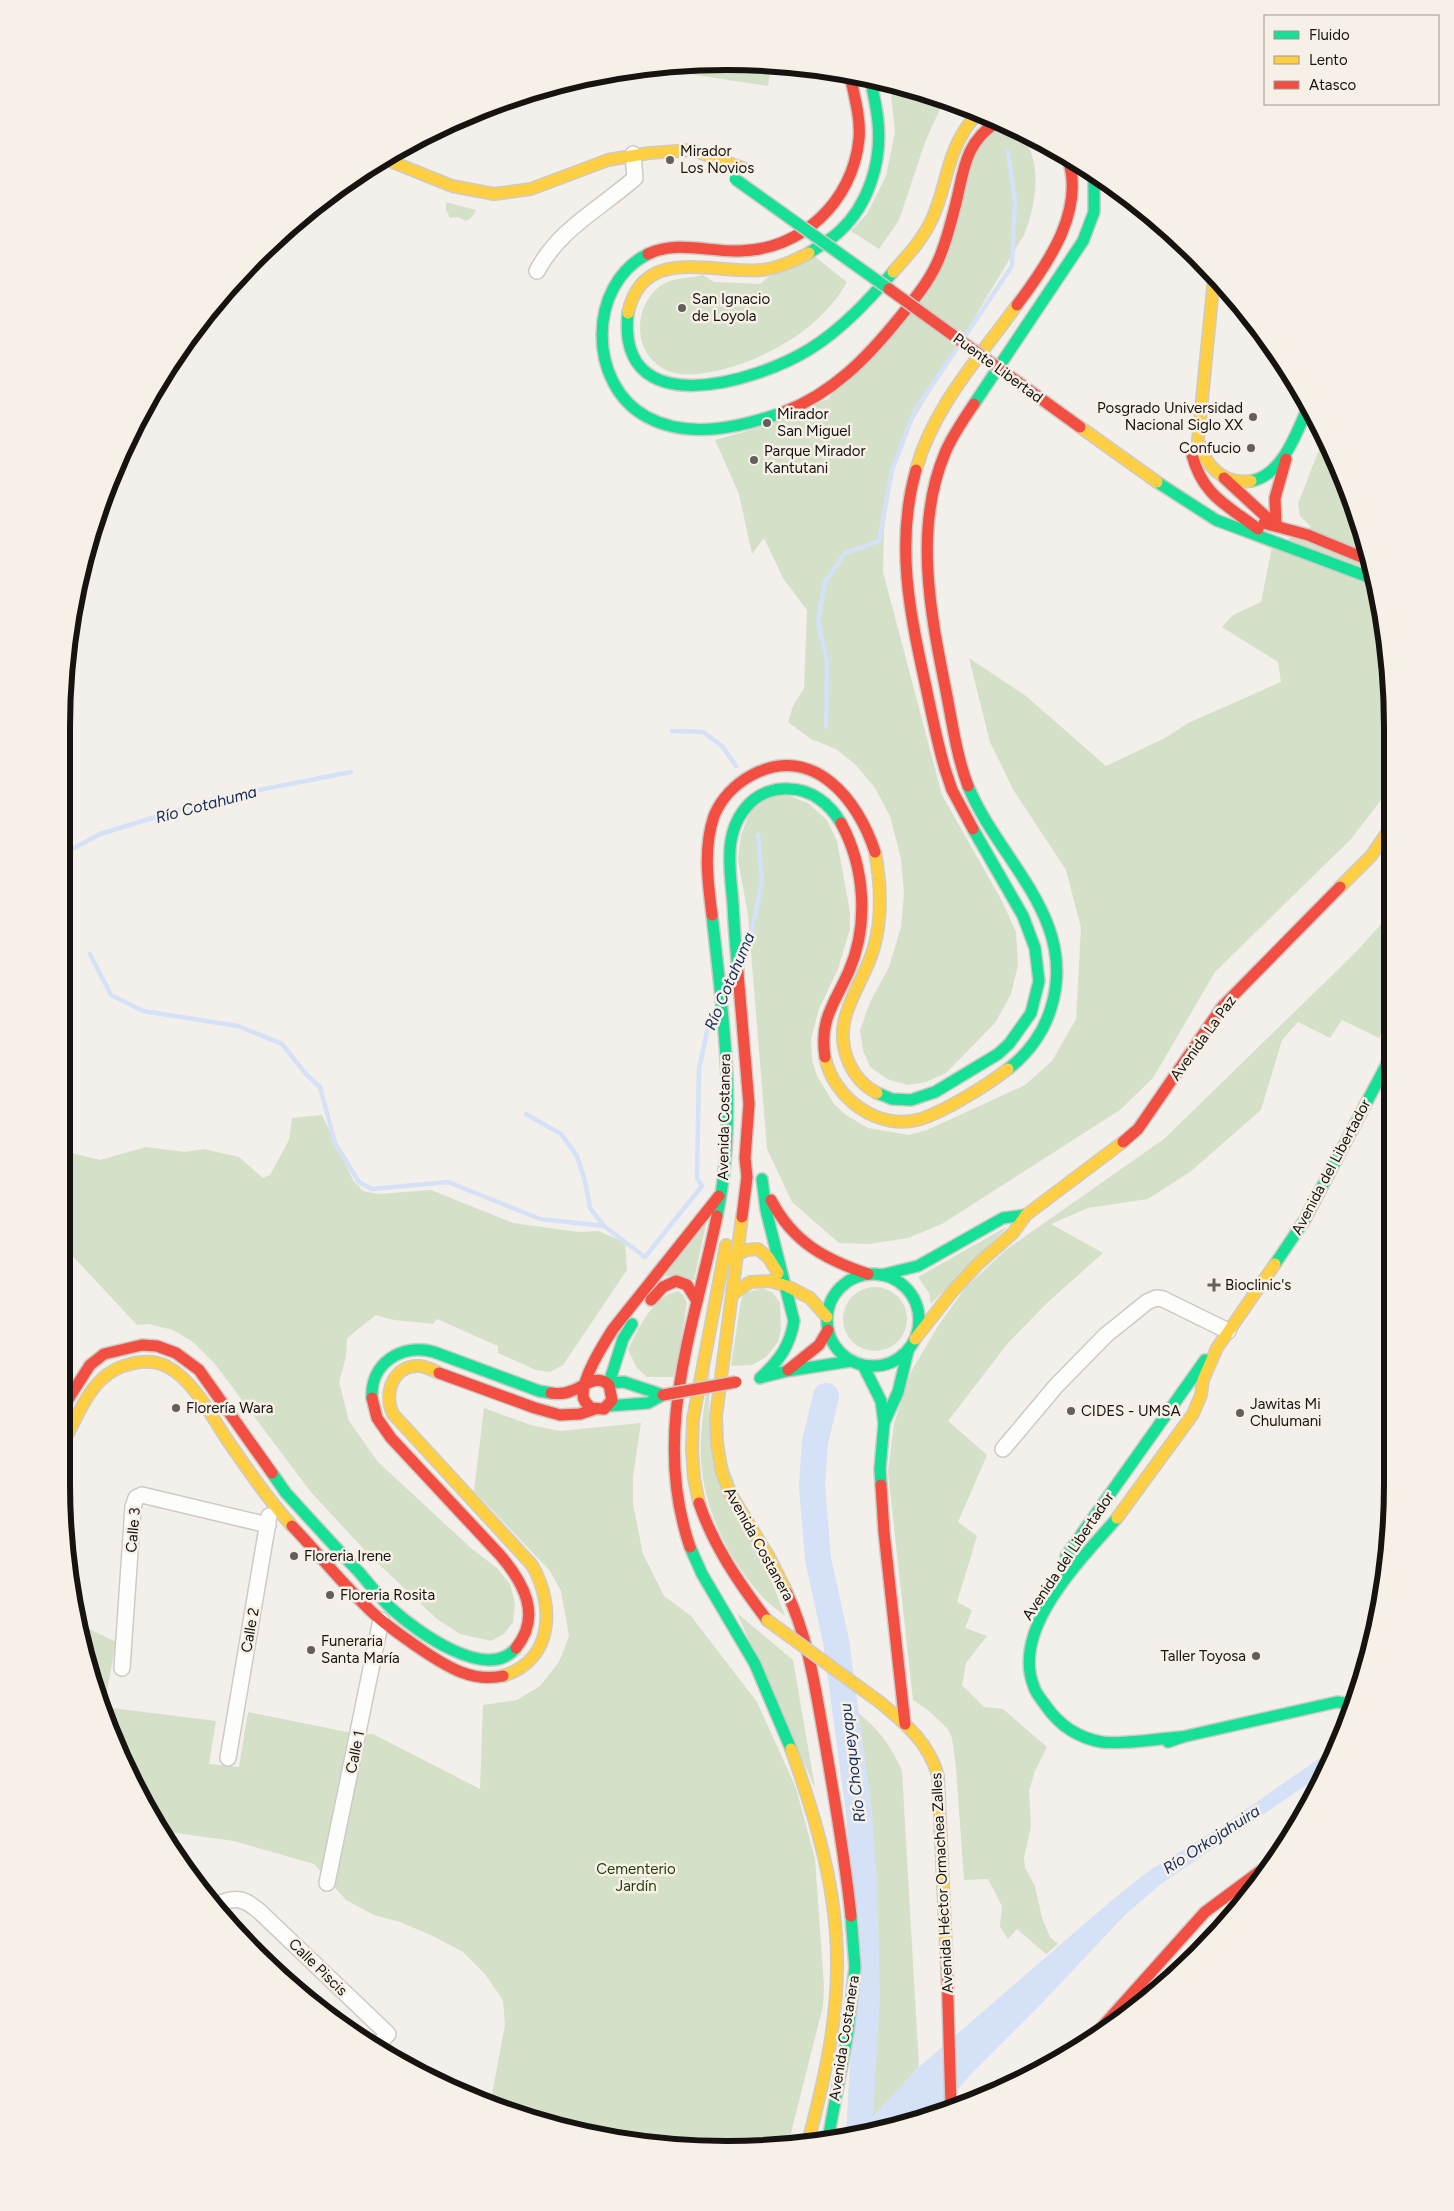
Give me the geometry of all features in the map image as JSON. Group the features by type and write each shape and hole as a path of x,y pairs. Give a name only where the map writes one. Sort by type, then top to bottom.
{"main road":[{"path":"851,82 858,115 860,138 856,161 839,200 824,218 792,239 761,249 727,252 677,246 654,250 638,258 622,273 612,287 605,308 603,325 604,356 613,387 632,407 652,420 682,429 708,430 744,424 777,415 813,398 840,381 868,355 929,279 944,248 961,174 968,155 977,137 991,126"},
{"path":"872,87 878,122 877,152 872,180 859,209 841,230 815,250 791,262 761,270 688,265 656,273 644,283 634,296 626,315 626,332 631,351 642,370 660,382 685,385 719,383 763,370 809,349 864,302 902,263 918,241 932,220 943,188 948,163 957,141 973,118"},
{"path":"393,162 458,187 478,193 495,194 524,192 541,188 602,161 633,154 690,150 747,171"},
{"name":"Puente Libertad","path":"727,163 735,178 1157,482 1216,520 1366,576"},
{"name":"Avenida Costanera","path":"810,2135 816,2113 833,2021 837,1974 836,1926 827,1873 815,1822 774,1710 753,1660 730,1618 698,1568 679,1506 673,1466 672,1444 682,1372 696,1301 722,1191 727,1137 728,1080 707,872 710,828 715,810 737,783 755,772 782,766 806,768 824,776 843,791 859,812 870,839 878,867 882,899 877,939 862,981 848,1004 842,1029 848,1060 863,1084 874,1092 887,1098 917,1100 986,1063 1010,1044 1026,1024 1036,1000 1040,982 1033,936 1023,912 965,819 951,788 939,753 909,606 905,574 904,534 911,489 922,450 934,422 956,386 1038,275 1058,244 1069,215 1073,188 1072,168"},
{"name":"Avenida Costanera","path":"829,2132 848,2032 855,1967 846,1864 816,1691 797,1614 769,1557 730,1493 722,1473 717,1443 716,1416 747,1177 745,1158 749,1104 729,860 731,836 742,810 759,794 786,787 810,793 822,801 837,816 848,838 856,862 861,892 862,923 858,946 849,971 826,1017 824,1050 827,1066 834,1082 859,1108 888,1120 905,1121 920,1119 999,1076 1022,1058 1039,1037 1056,994 1059,973 1057,952 1052,932 1039,905 972,793 961,761 941,670 932,615 927,527 934,487 946,452 965,417 1088,231 1096,192 1095,183"},
{"path":"808,214 848,244"},
{"path":"880,267 929,302"},
{"path":"1181,468 1192,455 1198,440 1213,285"},
{"name":"Puente Libertad","path":"978,337 1018,366"},
{"path":"1224,477 1244,482 1262,479 1276,466 1291,442 1304,414"},
{"path":"1198,440 1202,456 1207,464 1224,477 1276,526"},
{"path":"1276,526 1275,498 1291,442"},
{"path":"1192,455 1194,471 1204,487 1271,540"},
{"path":"1173,478 1204,500 1245,518 1308,536 1362,557"},
{"name":"Avenida La Paz","path":"915,1339 952,1292 978,1264 1013,1233 1026,1215 1097,1163 1138,1129 1222,1006 1371,856 1384,837"},
{"name":"Avenida del Libertador","path":"1182,1737 1104,1742 1086,1738 1070,1731 1054,1718 1042,1703 1030,1675 1029,1658 1034,1631 1048,1605 1094,1544 1128,1505 1193,1414 1203,1380 1217,1348 1304,1221 1384,1069"},
{"path":"747,1138 776,1211 795,1235 814,1252 839,1265 868,1274 894,1279 914,1298 919,1319 915,1339 908,1351 898,1392 884,1423"},
{"path":"745,1158 737,1176 693,1419 690,1446 693,1482 709,1535 736,1580 767,1620"},
{"path":"748,1380 786,1351 792,1339 794,1321 766,1210 762,1179"},
{"path":"595,1409 585,1402 583,1392 613,1329 722,1191"},
{"name":"Avenida La Paz","path":"880,1275 918,1266 1003,1218 1026,1215"},
{"path":"722,1267 747,1248 759,1249 769,1258 786,1286"},
{"path":"868,1274 850,1281 835,1293 829,1305 827,1317 828,1330 833,1342 840,1353 851,1361 863,1365 887,1364 899,1359 908,1351"},
{"path":"733,1294 744,1284 757,1279 770,1281 786,1286 814,1301 827,1317"},
{"path":"607,1406 613,1396 609,1383 614,1373 624,1335 664,1284 675,1281 687,1284 692,1288 696,1301"},
{"path":"787,1371 819,1345 828,1330"},
{"path":"70,1396 90,1365 104,1354 142,1345 157,1346 176,1353 199,1370 286,1492 392,1608 406,1620 468,1658 492,1661 515,1650 521,1643 529,1626 528,1601 513,1571 396,1443 378,1420 371,1404 374,1376 392,1357 408,1349 429,1350 552,1394 569,1392 597,1380 609,1383 624,1382 638,1385 663,1395"},
{"path":"124,1348 130,1365"},
{"name":"Avenida del Libertador","path":"1058,1568 1200,1365 1217,1348"},
{"path":"440,1372 446,1356"},
{"path":"617,1356 626,1375 638,1385"},
{"path":"70,1431 96,1384 111,1372 142,1362 156,1362 172,1370 186,1381 272,1502 381,1620 398,1634 466,1676 494,1678 519,1670 529,1662 537,1650 546,1626 546,1596 542,1581 532,1565 393,1414 388,1405 388,1396 389,1387 394,1378 406,1368 414,1366 430,1368 528,1406 560,1415 580,1414 607,1406 648,1403 663,1395 787,1371 851,1361"},
{"path":"863,1365 881,1401 884,1423 880,1469 884,1532 905,1724"},
{"path":"381,1367 394,1378"},
{"path":"528,1406 535,1389"},
{"path":"272,1502 286,1492"},
{"path":"485,1540 498,1528"},
{"path":"689,1543 707,1563 725,1588"},
{"path":"740,1606 767,1620"},
{"path":"381,1620 392,1608"},
{"name":"Avenida Héctor Ormachea Zalles","path":"767,1620 881,1703 927,1746 932,1756 938,1776 951,2101"},
{"path":"515,1650 529,1662"},
{"name":"Avenida del Libertador","path":"1142,1752 1182,1737 1336,1702 1346,1703"},
{"path":"1112,2015 1205,1912 1255,1875"}],"street":[{"path":"537,271 547,255 566,234 635,178 633,154"},
{"path":"1003,1449 1056,1386 1106,1335 1147,1302 1156,1298 1163,1299 1228,1331"},
{"name":"Calle 3","path":"122,1668 133,1507 136,1498 142,1495 268,1525"},
{"name":"Calle 2","path":"228,1758 272,1502"},
{"name":"Calle 1","path":"327,1883 381,1620"},
{"name":"Calle Piscis","path":"221,1902 226,1900 246,1900 383,2040"}],"green space":[{"path":"690,71 770,71 768,86 690,74"},
{"path":"891,91 941,106 925,142 899,220 879,249 851,231 867,214 886,176 895,132"},
{"path":"996,128 1026,143 1032,154 1035,167 1036,181 1032,210 1024,235 906,432 893,466 884,529 883,572 942,795 1002,901 1016,932 1018,965 1011,994 995,1023 946,1073 926,1082 908,1085 887,1079 870,1067 863,1050 860,1031 870,1002 889,967 901,927 904,893 901,859 890,816 875,788 856,765 836,749 811,739 788,722 793,706 804,688 807,610 783,578 764,538 752,554 739,494 715,440 758,428 828,399 937,262 974,143"},
{"path":"446,202 476,210 472,217 466,221 458,217 450,218 446,210"},
{"path":"814,256 847,282 836,299 808,328 773,350 735,366 700,374 680,374 661,367 651,359 644,347 640,335 640,321 644,308 650,296 665,283 703,275 714,282 760,284 768,277"},
{"path":"1320,446 1349,516 1362,557 1371,599 1383,684 1384,796 1351,839 1215,972 1153,1078 1120,1110 942,1224 908,1238 869,1244 839,1243 792,1202 767,1149 748,915 738,859 741,835 749,815 762,796 784,794 808,803 827,820 837,841 850,912 850,929 838,969 819,1009 811,1038 812,1060 817,1076 834,1104 846,1115 868,1128 909,1135 927,1130 1025,1085 1052,1061 1076,1019 1081,928 1066,870 1014,791 990,742 969,658 1026,696 1106,766 1165,738 1188,723 1281,682 1278,662 1222,627 1233,615 1261,602 1272,547 1311,527 1300,516 1298,504"},
{"path":"1384,921 1384,1028 1379,1038 1342,1020 1330,1038 1298,1022 1282,1040 1261,1110 1190,1172 1148,1199 1088,1208 1051,1224 1103,1253 1047,1303 1008,1343 948,1421 987,1455 958,1522 977,1536 957,1602 972,1610 965,1628 987,1636 966,1663 962,1685 984,1707 1003,1709 1047,1747 1035,1771 1029,1791 1031,1827 1024,1857 1025,1868 1035,1886 1042,1918 1050,1937 1058,1944 1046,1954 1017,1929 1008,1939 1000,1927 1002,1906 988,1879 964,1880 952,1738 948,1729 929,1711 913,1700 888,1472 894,1424 911,1372 938,1326 966,1287 1007,1249 1164,1139 1356,952"},
{"path":"322,1115 353,1180 363,1191 378,1194 431,1190 513,1223 579,1232 598,1231 625,1242 627,1270 563,1365 550,1372 536,1370 498,1353 498,1346 437,1319 433,1324 397,1320 376,1315 347,1338 346,1357 339,1382 349,1421 378,1462 471,1548 498,1569 510,1584 515,1603 513,1622 504,1634 491,1641 460,1634 437,1619 369,1555 310,1491 215,1364 193,1342 173,1330 149,1324 137,1325 70,1253 70,1153 100,1160 146,1147 185,1152 204,1149 239,1157 263,1178 270,1175 289,1140 292,1118"},
{"path":"708,1214 694,1280 662,1275"},
{"path":"1008,1226 931,1304 929,1293 918,1277"},
{"path":"875,1287 893,1293 901,1301 907,1319 901,1337 893,1345 875,1351 857,1345 849,1337 843,1319 849,1301 857,1293"},
{"path":"762,1288 773,1293 780,1303 781,1330 778,1342 766,1357 752,1365 731,1366 741,1300 745,1293"},
{"path":"678,1291 683,1295 687,1303 675,1377 647,1377 637,1368 628,1350 647,1314 661,1299"},
{"path":"710,1366 709,1416 785,1616 762,1596 746,1577 724,1541 708,1501 703,1480 701,1439"},
{"name":"Cementerio Jardín","path":"484,1408 531,1425 560,1431 641,1423 633,1476 633,1504 643,1554 664,1596 691,1616 757,1702 796,1788 815,1859 824,1986 823,2006 790,2138 727,2141 684,2140 641,2135 557,2119 492,2097 505,2025 503,2000 484,1973 463,1952 433,1936 400,1922 374,1915 346,1900 314,1864 234,1841 171,1832 138,1775 110,1708 216,1721 209,1764 239,1767 248,1712 357,1734 373,1734 480,1789 483,1705 517,1700 540,1686 559,1662 569,1636 561,1591 550,1571 474,1491"},
{"path":"737,1613 793,1660 815,1788"},
{"name":"Cementerio Jardín","path":"86,1628 116,1642 106,1697 92,1654"},
{"path":"845,1702 879,1732 891,1749 902,1771 919,2067 864,2126 854,2128 866,1983 863,1818"}],"water":[{"name":"Río Orkojahuira","path":"1325,1754 1313,1781 1161,1884 1126,1914 945,2103 897,2119 864,2126 919,2067 1112,1900 1150,1870 1222,1826"}],"waterway":[{"path":"965,336 1012,266 1015,201 1008,152"},
{"path":"826,727 827,661 818,622 825,582 845,553 879,541 892,470 915,410 958,347"},
{"name":"Río Cotahuma","path":"672,731 703,732 722,746 736,766"},
{"name":"Río Cotahuma","path":"70,850 100,834 218,798 351,772"},
{"name":"Río Cotahuma","path":"745,946 752,930 762,881 758,835"},
{"path":"90,954 111,995 143,1011 238,1026 282,1044 305,1073 320,1087 335,1143 359,1182 372,1189 448,1182 540,1219 604,1226 645,1257 702,1186 697,1178 699,1069 708,1027 715,1012"},
{"path":"526,1114 561,1134 577,1156 585,1181 590,1208 604,1226"},
{"name":"Río Choqueyapu","path":"826,1396 815,1442 812,1486 818,1559 836,1641 859,1812 864,1883 867,1997 859,2127"}],"traffic: fast":[{"path":"809,253 840,231 859,208 866,195 875,167 879,137 872,87"},
{"path":"735,179 889,289"},
{"path":"974,404 1083,241 1094,212 1094,182"},
{"path":"648,254 628,268 614,288 605,310 602,335 605,359 613,382 627,402 647,417 663,424 680,428 716,429 751,422 784,412"},
{"path":"628,313 630,348 644,370 666,382 694,385 725,382 786,362 810,349 854,314 893,272"},
{"path":"1251,481 1262,477 1280,462 1287,452 1304,415"},
{"path":"1157,482 1216,520 1366,576"},
{"path":"968,786 998,840 1032,892 1045,918 1054,946 1057,976 1048,1017 1034,1042 1022,1057 1008,1069"},
{"path":"738,973 730,877 730,850 735,826 741,814 754,799 763,794 778,789 797,790 812,795 826,804 841,823"},
{"path":"877,1093 892,1099 911,1100 935,1092 998,1054 1009,1044 1031,1013 1039,981 1035,948 1023,916 973,829"},
{"path":"712,915 724,1028 728,1103 727,1141 717,1216"},
{"path":"1275,1264 1304,1221 1384,1069"},
{"path":"760,1378 783,1352 790,1338 794,1321 766,1210 762,1179"},
{"path":"881,1275 918,1266 1003,1218 1026,1215"},
{"path":"873,1274 882,1275 899,1282 911,1294 918,1311 919,1320 918,1329 911,1346 899,1358 882,1365 873,1366 864,1365 847,1358 835,1346 828,1329 827,1320 828,1311 835,1294 847,1282 864,1275 873,1274"},
{"path":"609,1383 623,1339 632,1324"},
{"path":"372,1398 376,1375 382,1366 400,1353 411,1350 434,1352 539,1391 551,1393"},
{"path":"881,1485 880,1469 884,1423 898,1392 908,1351"},
{"path":"1066,1556 1205,1360"},
{"path":"763,1377 787,1371 851,1361"},
{"path":"863,1365 881,1401 884,1423"},
{"path":"609,1383 624,1382 663,1395"},
{"path":"607,1406 648,1403 663,1395"},
{"path":"272,1473 286,1493 383,1600 417,1629 452,1650 470,1657 488,1660 503,1657 516,1648"},
{"path":"1117,1518 1069,1574 1040,1618 1032,1641 1029,1664 1034,1687 1039,1697 1057,1720 1085,1738 1110,1743 1182,1737"},
{"path":"690,1547 702,1574 755,1664 791,1749"},
{"path":"1168,1742 1182,1737 1337,1702 1346,1703"},
{"path":"829,2132 848,2032 855,1967 851,1916"}],"traffic: slow":[{"path":"893,272 915,247 928,226 941,196 954,151 973,118"},
{"path":"393,162 452,186 494,194 531,189 608,160 649,153 692,150 743,168"},
{"path":"628,313 636,291 649,277 665,270 683,267 762,270 786,264 809,253"},
{"path":"1213,285 1198,440 1205,458 1216,471 1231,480 1251,481"},
{"path":"916,470 924,447 945,404 1017,305"},
{"path":"1080,427 1157,482"},
{"path":"1340,887 1371,856 1384,837"},
{"path":"875,852 880,900 877,935 869,962 845,1017 843,1032 844,1047 851,1068 864,1084 877,1093"},
{"path":"825,1057 837,1086 848,1098 874,1116 889,1121 905,1122 921,1119 942,1110 978,1090 1008,1069"},
{"path":"915,1339 952,1292 978,1264 1013,1233 1026,1215 1123,1142"},
{"path":"742,1217 716,1416 717,1443 722,1473 730,1493 769,1557 787,1593"},
{"path":"699,1503 694,1478 692,1450 693,1419 726,1245"},
{"path":"729,1259 746,1250 758,1249 768,1257 778,1273"},
{"path":"1117,1518 1193,1414 1201,1395 1203,1380 1217,1348 1275,1264"},
{"path":"733,1294 750,1282 770,1281 787,1286 810,1298 827,1317"},
{"path":"70,1429 91,1392 108,1374 133,1363 151,1362 168,1367 178,1373 202,1400 251,1474 292,1526"},
{"path":"439,1373 420,1366 403,1370 397,1375 390,1389 389,1398 393,1414 532,1565 544,1597 546,1613 545,1630 541,1644 532,1658 520,1668 503,1676"},
{"path":"767,1620 881,1703"},
{"path":"881,1703 916,1735 929,1754 938,1776 947,1968"},
{"path":"791,1749 809,1802 824,1856 834,1911 836,1939 835,2011 824,2077 810,2135"}],"traffic: jam":[{"path":"648,254 659,250 681,247 728,251 762,248 783,242 803,231 820,218 847,183 855,162 859,139 859,123 852,82"},
{"path":"784,412 818,395 848,373 875,346 918,294 929,278 942,251 964,168 972,148 978,138 991,126"},
{"path":"1017,305 1041,272 1061,234 1072,194 1069,166"},
{"path":"889,289 1080,427"},
{"path":"968,786 957,749 934,628 930,599 927,539 935,481 954,434 974,404"},
{"path":"1192,455 1197,469 1210,490 1226,506 1258,529"},
{"path":"1276,526 1275,498 1286,459"},
{"path":"916,470 906,525 907,579 910,606 942,759 952,790 973,829"},
{"path":"1224,478 1276,526"},
{"path":"1264,523 1308,535 1362,557"},
{"path":"712,915 707,853 714,816 729,792 752,775 774,767 795,766 813,771 830,782 845,796 857,813 875,852"},
{"path":"825,1057 824,1032 826,1022 849,971 860,935 862,916 862,896 855,858 841,823"},
{"path":"1123,1142 1138,1129 1222,1007 1340,887"},
{"path":"738,973 749,1104 745,1158 747,1177 742,1217"},
{"path":"551,1393 566,1393 581,1387 585,1384 590,1382 599,1380 609,1385 612,1400 604,1409 591,1408 584,1399 583,1395 584,1387 586,1379 594,1361 613,1329 719,1196"},
{"path":"771,1200 789,1227 811,1247 837,1262 868,1274"},
{"path":"690,1547 679,1505 675,1463 675,1422 688,1340 717,1216"},
{"path":"651,1300 663,1287 676,1281 687,1285 697,1301"},
{"path":"788,1370 819,1345 828,1330"},
{"path":"70,1396 90,1365 104,1354 142,1345 157,1346 176,1353 199,1370 272,1473"},
{"path":"439,1373 535,1408 560,1415 580,1414 595,1409"},
{"path":"663,1395 736,1382"},
{"path":"372,1398 377,1418 391,1438 500,1555 516,1577 527,1600 529,1612 524,1636 516,1648"},
{"path":"881,1485 884,1532 905,1724"},
{"path":"699,1503 712,1535 728,1564 767,1620"},
{"path":"292,1526 362,1603 403,1637 440,1662 460,1672 481,1677 503,1676"},
{"path":"787,1593 801,1629 815,1686 840,1830 851,1916"},
{"path":"1112,2015 1205,1912 1254,1876"},
{"path":"947,1968 951,2101"}],"place":[{"name":"Mirador Los Novios","path":"670,160"},
{"name":"San Ignacio de Loyola","path":"682,308"},
{"name":"Posgrado Universidad Nacional Siglo XX","path":"1253,417"},
{"name":"Mirador San Miguel","path":"767,423"},
{"name":"Confucio","path":"1251,448"},
{"name":"Parque Mirador Kantutani","path":"754,460"},
{"name":"Bioclinic's","path":"1214,1285"},
{"name":"Florería Wara","path":"176,1408"},
{"name":"CIDES - UMSA","path":"1071,1411"},
{"name":"Jawitas Mi Chulumani","path":"1240,1413"},
{"name":"Floreria Irene","path":"294,1556"},
{"name":"Floreria Rosita","path":"330,1595"},
{"name":"Funeraria Santa María","path":"311,1650"},
{"name":"Taller Toyosa","path":"1256,1656"}]}
